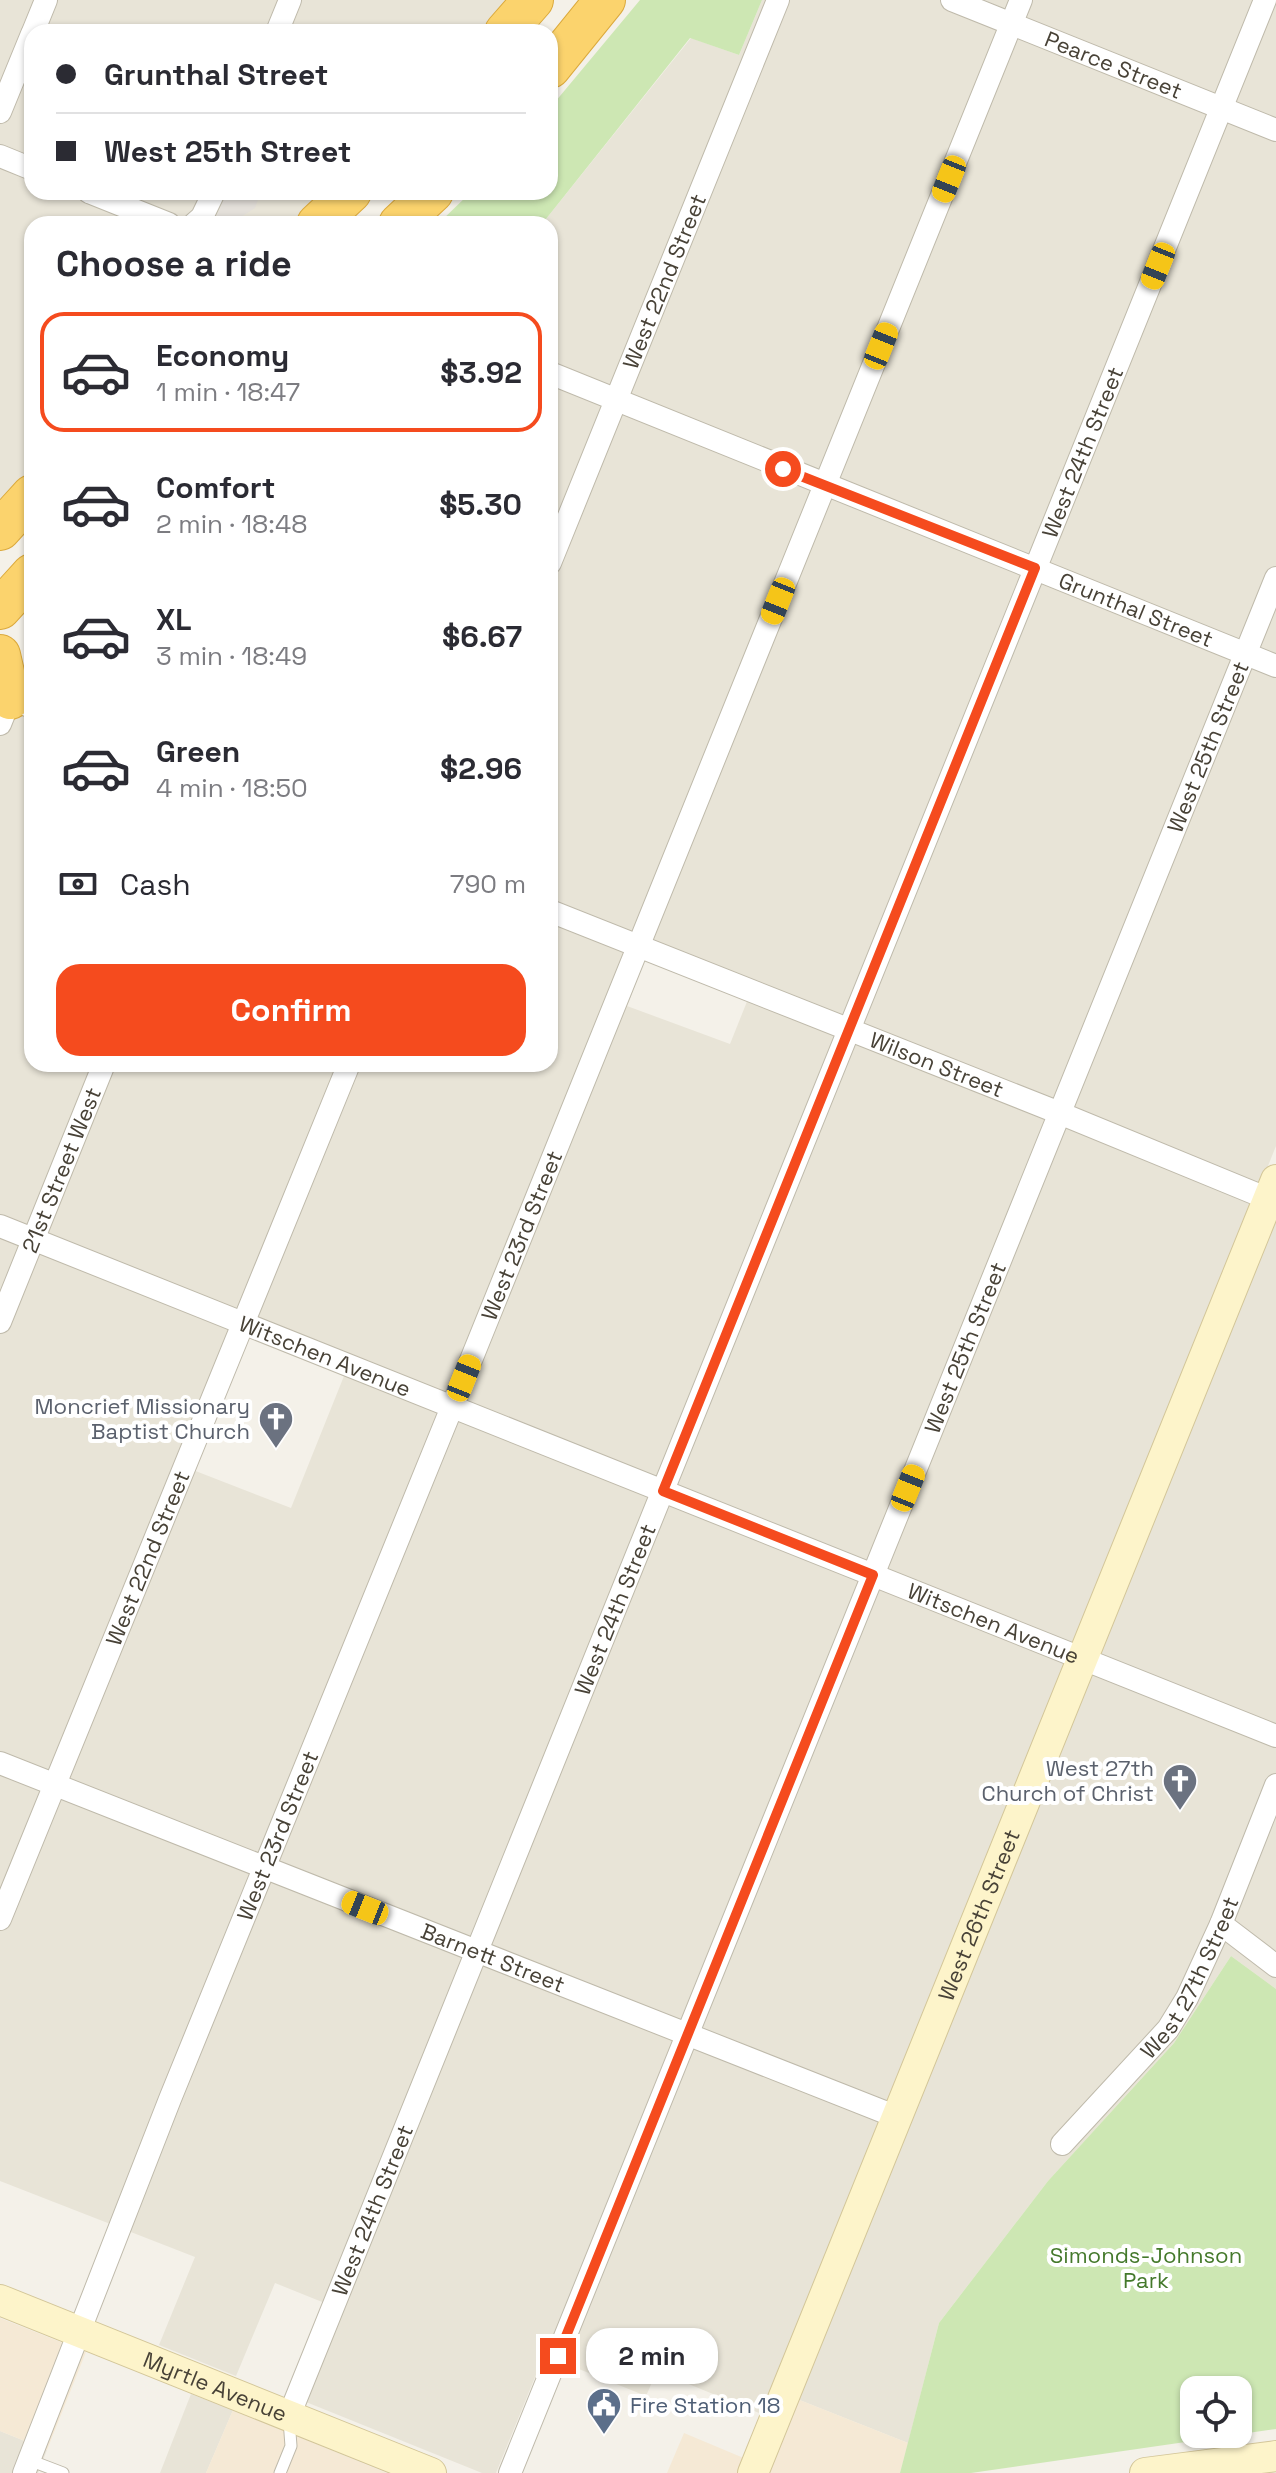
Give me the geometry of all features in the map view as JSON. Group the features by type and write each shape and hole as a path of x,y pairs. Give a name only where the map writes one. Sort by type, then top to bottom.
{"highway":[{"path":"512,24 533,0"},
{"path":"558,58 605,0"},
{"path":"326,216 342,200"},
{"path":"408,216 424,200"},
{"path":"1,613 24,584"},
{"path":"0,655 10,706"}],"main road":[{"name":"West 26th Street","path":"753,2473 1273,1194"},
{"name":"Myrtle Avenue","path":"0,2300 431,2473"},
{"path":"1145,2473 1259,2463"}],"street":[{"path":"36,24 46,0"},
{"path":"280,24 290,0"},
{"name":"West 22nd Street","path":"558,543 778,0"},
{"name":"Pearce Street","path":"952,0 1276,130"},
{"name":"West 23rd Street","path":"27,2466 170,2099 1021,0"},
{"name":"West 24th Street","path":"289,2416 1265,0"},
{"path":"0,112 24,53"},
{"path":"0,156 24,166"},
{"path":"109,200 149,216"},
{"name":"Grunthal Street","path":"558,376 1276,666"},
{"name":"West 25th Street","path":"510,2473 1276,578"},
{"name":"Wilson Street","path":"558,914 1060,1114 1273,1194"},
{"name":"21st Street West","path":"0,1322 101,1072"},
{"name":"West 22nd Street","path":"0,1919 346,1072"},
{"name":"Witschen Avenue","path":"0,1226 1276,1736"},
{"name":"Barnett Street","path":"0,1763 897,2117"},
{"name":"West 27th Street","path":"1062,2144 1168,2029 1193,1987 1221,1924 1276,1785"},
{"path":"1221,1924 1276,1966"}],"lane":[{"path":"280,2473 291,2446 289,2416"},
{"path":"27,2466 63,2473"}],"shaded area":[{"path":"0,0 512,0 492,24 24,24 24,200 320,200 304,216 24,216 24,488 0,513"},
{"path":"762,0 1276,0 1276,1146 764,2415 657,2371 646,2396 544,2355 496,2473 482,2473 306,2402 342,2310 275,2283 236,2376 159,2345 195,2257 0,2181 0,705 24,686 24,1072 558,1072 558,216 548,216 691,38 739,55","holes":["645,960 748,999 730,1044 627,1006","247,1337 344,1376 291,1508 193,1470"]},
{"path":"223,200 258,200 255,208 243,216 216,216"},
{"path":"1276,1216 1276,1989 1231,1956 1174,2043 1048,2181 939,2323 908,2443 797,2399"},
{"path":"0,2318 86,2352 47,2450 0,2431"},
{"path":"191,2394 233,2410 206,2473 160,2473"},
{"path":"797,2399 908,2443 900,2473 767,2473"},
{"path":"233,2410 387,2473 206,2473"},
{"path":"0,2431 47,2450 38,2473 0,2473"},
{"path":"684,2433 746,2459 740,2473 667,2473"}],"green space":[{"path":"640,0 762,0 739,55 690,38 548,216 446,216 463,200 558,200 558,98"},
{"name":"Simonds-Johnson Park","path":"1231,1956 1276,1989 1276,2429 1252,2432 1252,2376 1180,2376 1180,2443 971,2473 900,2473 939,2323 1048,2181 1174,2043"}],"place":[{"name":"Moncrief Missionary Baptist Church","path":"276,1450"},
{"name":"West 27th Church of Christ","path":"1180,1812"},
{"name":"Fire Station 18","path":"604,2436"}],"route":[{"path":"558,2356 873,1575 663,1491 1035,568 783,469"}]}
